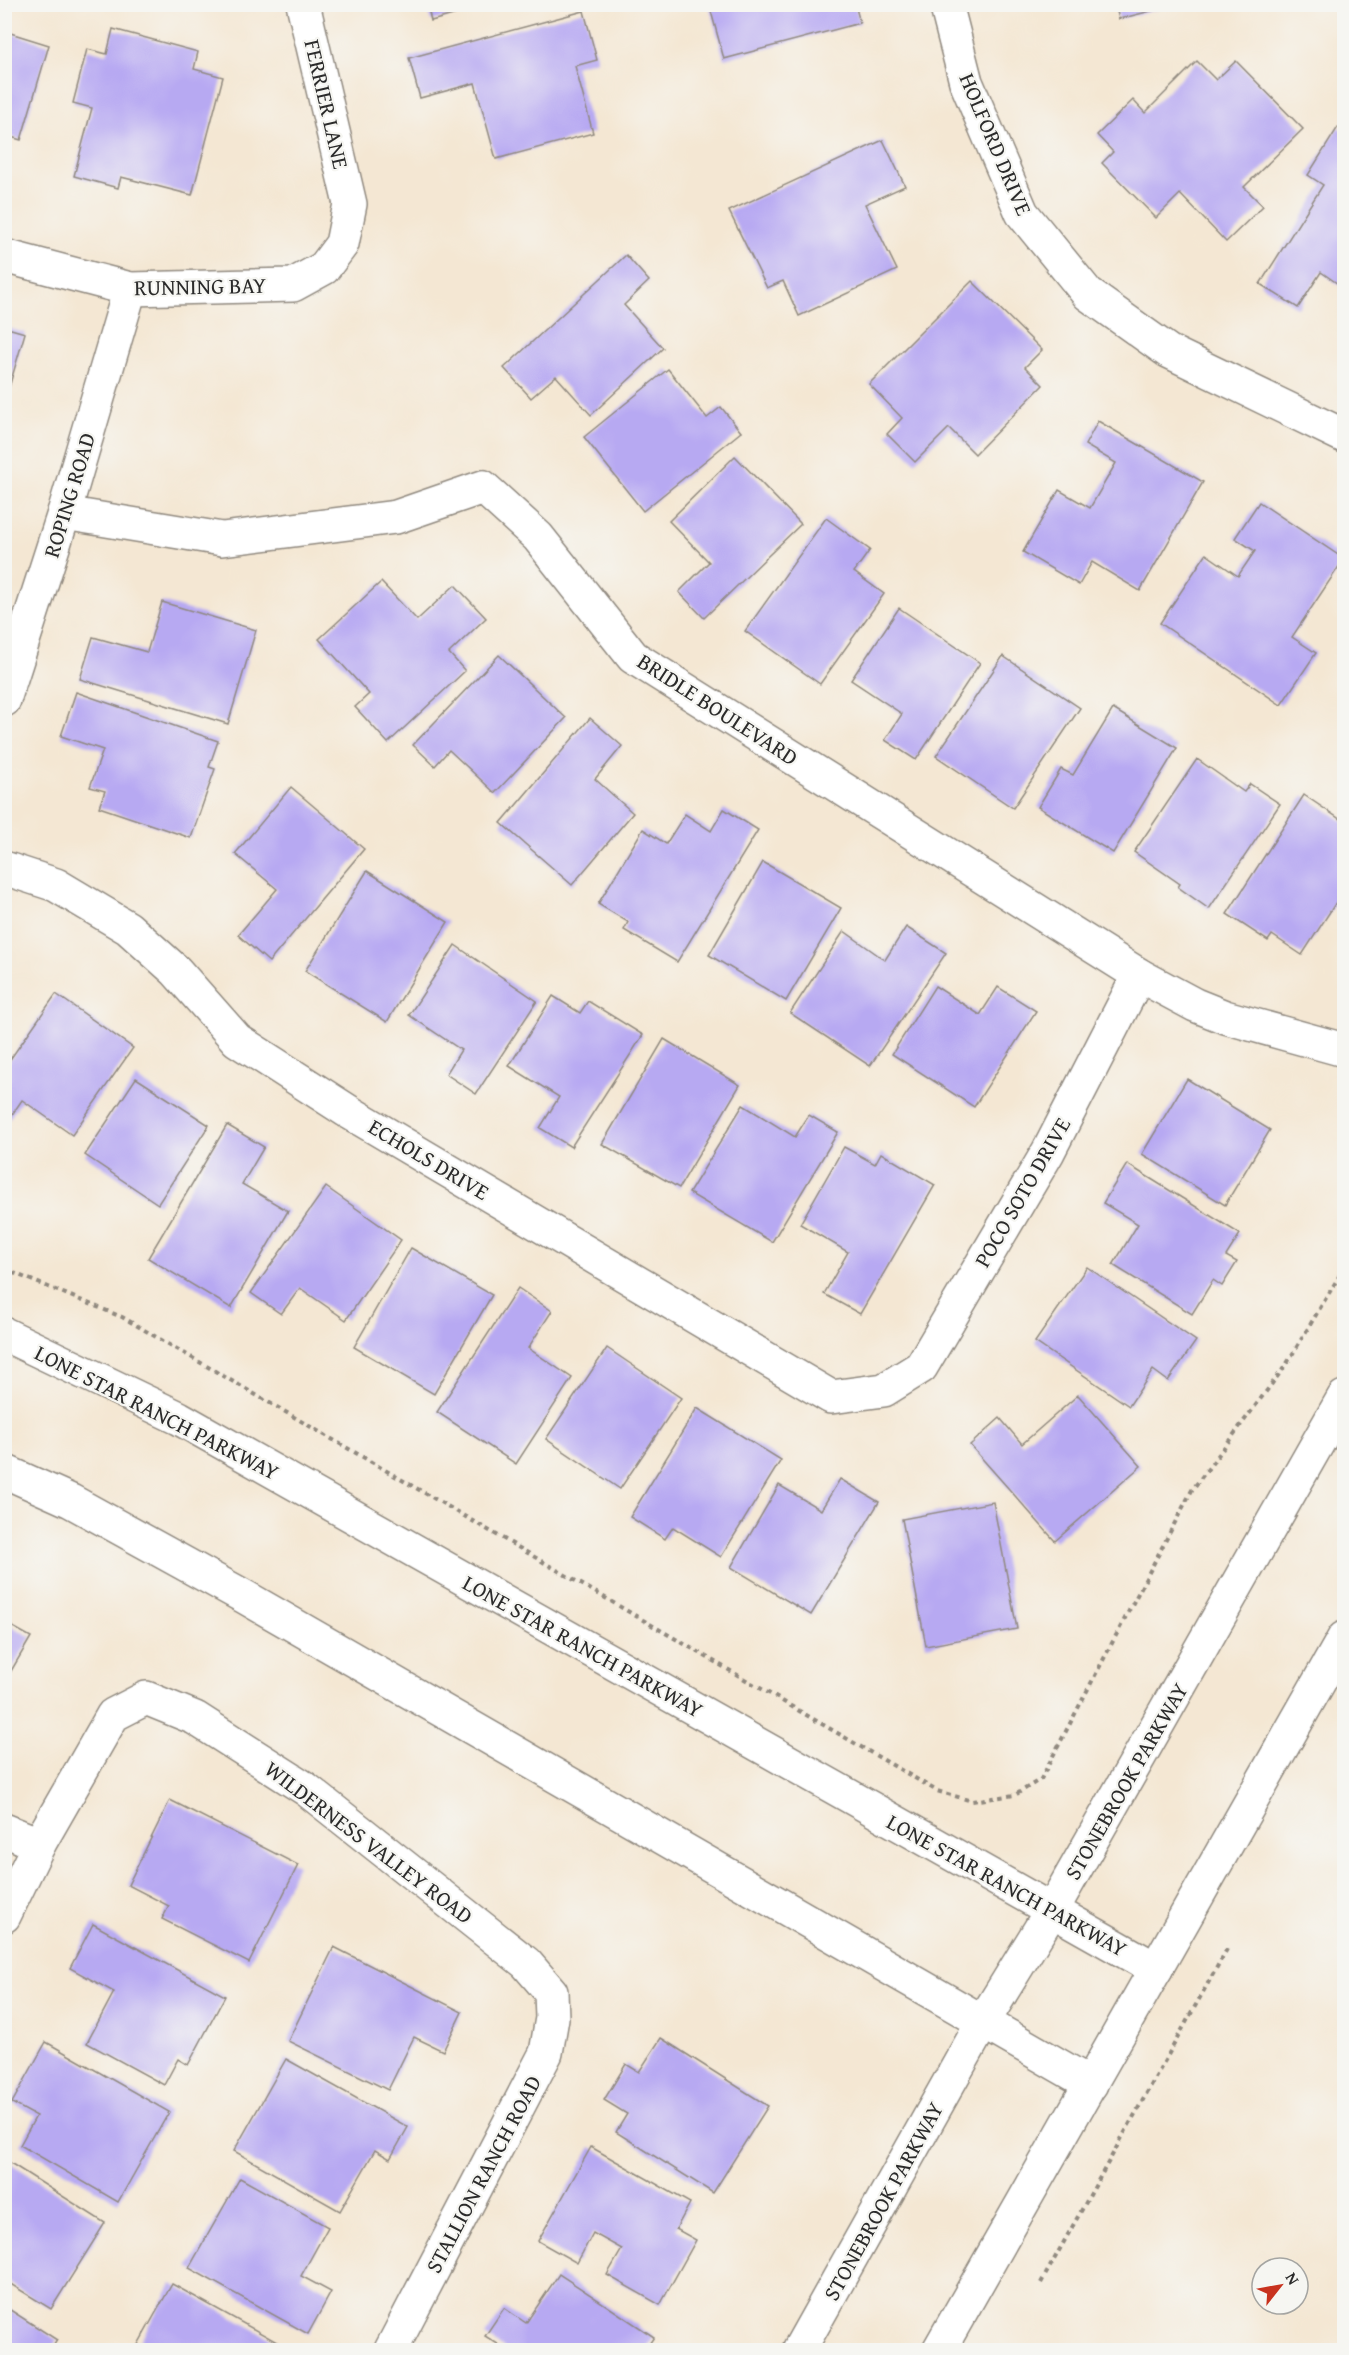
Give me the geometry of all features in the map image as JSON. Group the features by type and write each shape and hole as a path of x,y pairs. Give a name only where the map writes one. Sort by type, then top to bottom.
{"street":[{"name":"FERRIER LANE","path":"303,4 350,204"},
{"name":"HOLFORD DRIVE","path":"946,4 966,82 1022,213 1088,294 1168,351 1344,436"},
{"name":"RUNNING BAY","path":"4,256 130,289 292,285 324,268 342,244 350,204"},
{"name":"ROPING ROAD","path":"4,700 64,513 130,289"},
{"name":"BRIDLE BOULEVARD","path":"64,513 222,539 396,518 483,487 538,537 633,657 1140,975 1195,1005 1225,1017 1344,1050"},
{"name":"ECHOLS DRIVE","path":"4,868 56,885 128,928 176,971 237,1040 349,1112 831,1397 884,1390"},
{"name":"POCO SOTO DRIVE","path":"884,1390 921,1368 1048,1152 1140,975"},
{"name":"LONE STAR RANCH PARKWAY","path":"4,1334 179,1418 1156,1969"},
{"name":"STONEBROOK PARKWAY","path":"799,2350 983,2022 1052,1910 1344,1397"},
{"path":"4,1471 81,1507 245,1597 1091,2084"},
{"path":"939,2350 1344,1638"},
{"name":"WILDERNESS VALLEY ROAD","path":"4,1916 39,1844 113,1715 146,1698 195,1718 306,1789 526,1963 550,1992"},
{"path":"4,1830 39,1844"},
{"name":"STALLION RANCH ROAD","path":"391,2350 546,2053 552,2018 550,1992"}],"path":[{"path":"4,1269 122,1317 926,1785 937,1791 972,1801 1015,1795 1041,1779 1192,1490 1286,1365 1344,1268"},
{"path":"1041,2283 1227,1949"}],"building":[{"path":"427,4 490,4 490,5 431,21"},
{"path":"709,4 855,4 860,23 724,59"},
{"path":"1115,4 1158,4 1159,9 1119,19"},
{"path":"584,11 597,60 575,66 593,133 496,159 475,83 420,98 409,58"},
{"path":"113,29 198,52 194,69 223,77 192,195 121,177 118,188 74,176 92,108 73,103 87,49 107,54"},
{"path":"4,31 49,45 21,140 4,135"},
{"path":"1197,61 1216,80 1236,61 1303,129 1244,187 1263,206 1226,242 1180,194 1156,218 1102,163 1113,152 1097,135 1133,100 1145,113"},
{"path":"1338,127 1344,131 1344,288 1321,272 1298,308 1260,284 1323,185 1308,175"},
{"path":"883,140 905,186 865,204 897,270 799,316 783,281 767,288 729,211"},
{"path":"626,255 649,281 624,305 663,348 591,415 556,376 531,398 504,368"},
{"path":"972,281 1042,350 1025,367 1043,385 975,454 949,428 915,462 887,434 902,418 869,384"},
{"path":"4,327 25,333 5,401 4,401"},
{"path":"668,369 707,418 721,407 741,432 643,511 584,437"},
{"path":"1098,421 1203,482 1140,591 1092,562 1079,585 1023,552 1059,490 1090,508 1116,463 1085,445"},
{"path":"735,456 801,524 704,618 679,592 709,562 669,521"},
{"path":"1259,502 1344,559 1292,637 1316,653 1281,705 1160,623 1206,554 1238,576 1255,551 1235,538"},
{"path":"826,518 870,550 854,572 884,594 820,684 745,631"},
{"path":"381,582 417,620 455,585 486,618 449,653 465,671 388,743 355,707 369,694 319,639"},
{"path":"162,602 256,630 228,724 80,679 93,637 147,652"},
{"path":"899,608 980,663 916,760 885,740 902,714 851,680"},
{"path":"499,655 566,718 495,793 449,750 435,766 413,745"},
{"path":"1003,656 1080,708 1013,808 936,756"},
{"path":"76,692 218,741 209,767 215,769 191,838 99,807 105,791 90,787 103,750 61,736"},
{"path":"1113,709 1177,748 1113,853 1038,807 1061,769 1073,775"},
{"path":"590,718 622,746 595,779 633,813 572,885 501,823"},
{"path":"1197,759 1244,792 1250,784 1280,804 1209,909 1178,887 1180,884 1134,852"},
{"path":"291,787 364,849 269,962 238,935 277,889 235,854"},
{"path":"1304,795 1344,822 1344,890 1302,955 1272,935 1268,941 1227,914"},
{"path":"724,809 758,830 677,962 624,930 628,922 598,904 643,829 666,844 685,814 711,831"},
{"path":"763,862 841,908 786,1001 709,955"},
{"path":"367,871 448,922 387,1022 305,971"},
{"path":"906,927 946,953 870,1066 790,1013 844,931 885,960"},
{"path":"455,945 537,1001 476,1094 446,1074 461,1050 409,1015"},
{"path":"935,986 980,1015 998,987 1036,1011 974,1107 892,1054"},
{"path":"56,994 133,1048 72,1135 22,1100 9,1119 4,1116 4,1068"},
{"path":"553,996 580,1013 588,1001 643,1035 571,1147 540,1128 559,1097 509,1066"},
{"path":"664,1039 740,1085 679,1188 602,1144"},
{"path":"136,1078 209,1125 158,1204 85,1155"},
{"path":"1187,1079 1270,1130 1225,1205 1142,1154"},
{"path":"743,1105 795,1137 809,1115 838,1132 772,1242 689,1193"},
{"path":"227,1125 264,1147 242,1184 288,1211 231,1308 148,1258"},
{"path":"844,1147 875,1164 881,1153 935,1185 860,1314 824,1294 848,1252 800,1224"},
{"path":"1127,1164 1240,1234 1226,1256 1237,1262 1222,1286 1213,1280 1192,1314 1113,1265 1138,1224 1103,1203"},
{"path":"326,1187 401,1240 346,1320 300,1288 281,1314 251,1293"},
{"path":"411,1248 492,1295 434,1394 354,1347"},
{"path":"1087,1267 1196,1341 1168,1381 1153,1370 1129,1406 1035,1342"},
{"path":"518,1288 552,1311 528,1348 572,1378 516,1464 437,1412"},
{"path":"607,1348 681,1398 620,1489 546,1439"},
{"path":"1078,1395 1141,1466 1055,1541 970,1445 1000,1418 1022,1444"},
{"path":"697,1408 781,1460 721,1557 673,1527 665,1539 630,1517"},
{"path":"840,1479 879,1502 811,1615 731,1567 779,1485 821,1510"},
{"path":"993,1502 1017,1629 926,1646 902,1519"},
{"path":"4,1622 31,1637 4,1683"},
{"path":"170,1800 298,1865 249,1963 162,1919 169,1906 128,1885"},
{"path":"93,1924 225,1996 188,2065 178,2059 164,2085 87,2043 114,1992 70,1968"},
{"path":"334,1947 462,2012 443,2051 414,2037 388,2090 288,2041"},
{"path":"661,2038 768,2106 713,2193 616,2132 627,2114 604,2100 626,2064 639,2072"},
{"path":"46,2042 169,2112 118,2202 20,2145 36,2116 12,2103"},
{"path":"286,2059 408,2127 390,2159 375,2150 340,2211 234,2151"},
{"path":"591,2147 690,2203 676,2229 696,2240 660,2305 607,2275 622,2249 593,2233 577,2263 538,2241"},
{"path":"4,2159 105,2223 51,2309 4,2280"},
{"path":"240,2178 328,2227 301,2276 331,2292 308,2334 189,2268"},
{"path":"559,2274 654,2337 645,2350 507,2350 485,2336 504,2308 526,2323"},
{"path":"172,2284 286,2347 285,2350 135,2350"},
{"path":"4,2306 57,2340 51,2350 4,2350"}]}
